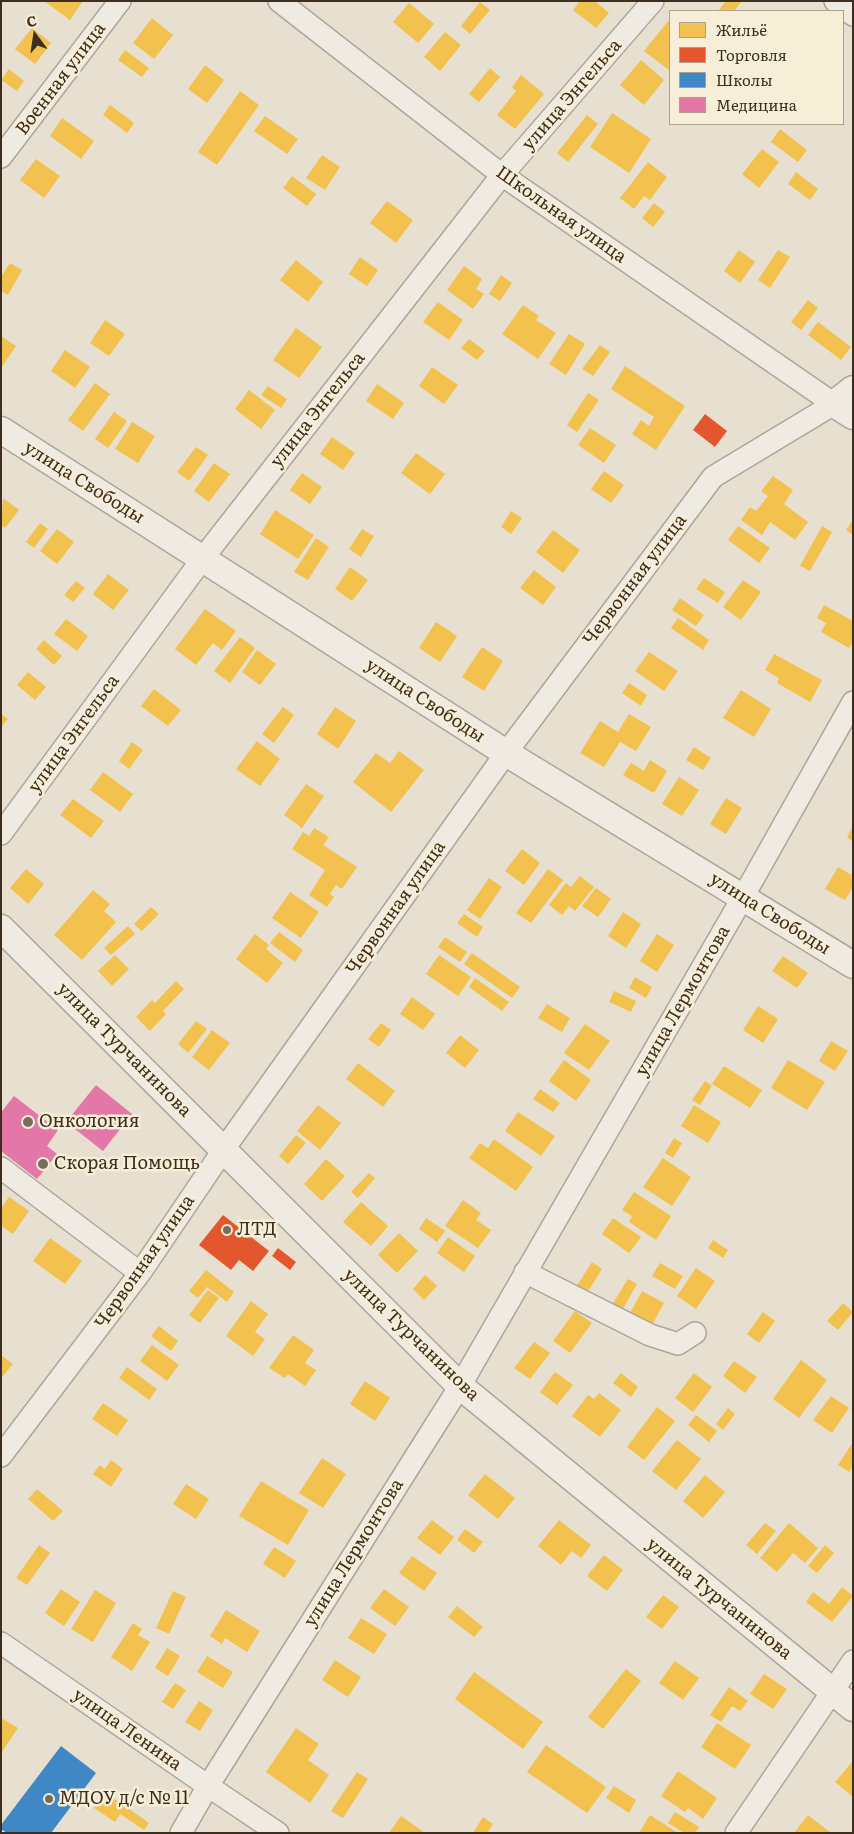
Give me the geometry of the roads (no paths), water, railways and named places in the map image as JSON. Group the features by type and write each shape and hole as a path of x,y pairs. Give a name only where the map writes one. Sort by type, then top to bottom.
{"street":[{"name":"Военная улица","path":"1,157 120,1"},
{"name":"Школьная улица","path":"279,1 502,175 847,403"},
{"name":"улица Энгельса","path":"1,834 203,558 502,175 653,1"},
{"path":"835,1 853,15"},
{"name":"Червонная улица","path":"1,1456 140,1273 224,1149 506,753 713,477 847,403"},
{"name":"улица Свободы","path":"1,430 506,753 853,965"},
{"name":"улица Лермонтова","path":"182,1833 208,1786 460,1386 743,897 853,702"},
{"name":"улица Турчанинова","path":"1,928 460,1386 853,1708"},
{"path":"1,1168 140,1273"},
{"path":"525,1272 650,1335 678,1344 695,1333"},
{"name":"улица Ленина","path":"1,1643 278,1833"},
{"path":"736,1833 853,1662"}],"place":[{"name":"Онкология","path":"28,1122"},
{"name":"Скорая Помощь","path":"43,1164"},
{"name":"ЛТД","path":"227,1230"},
{"name":"МДОУ д/с № 11","path":"49,1799"}]}
